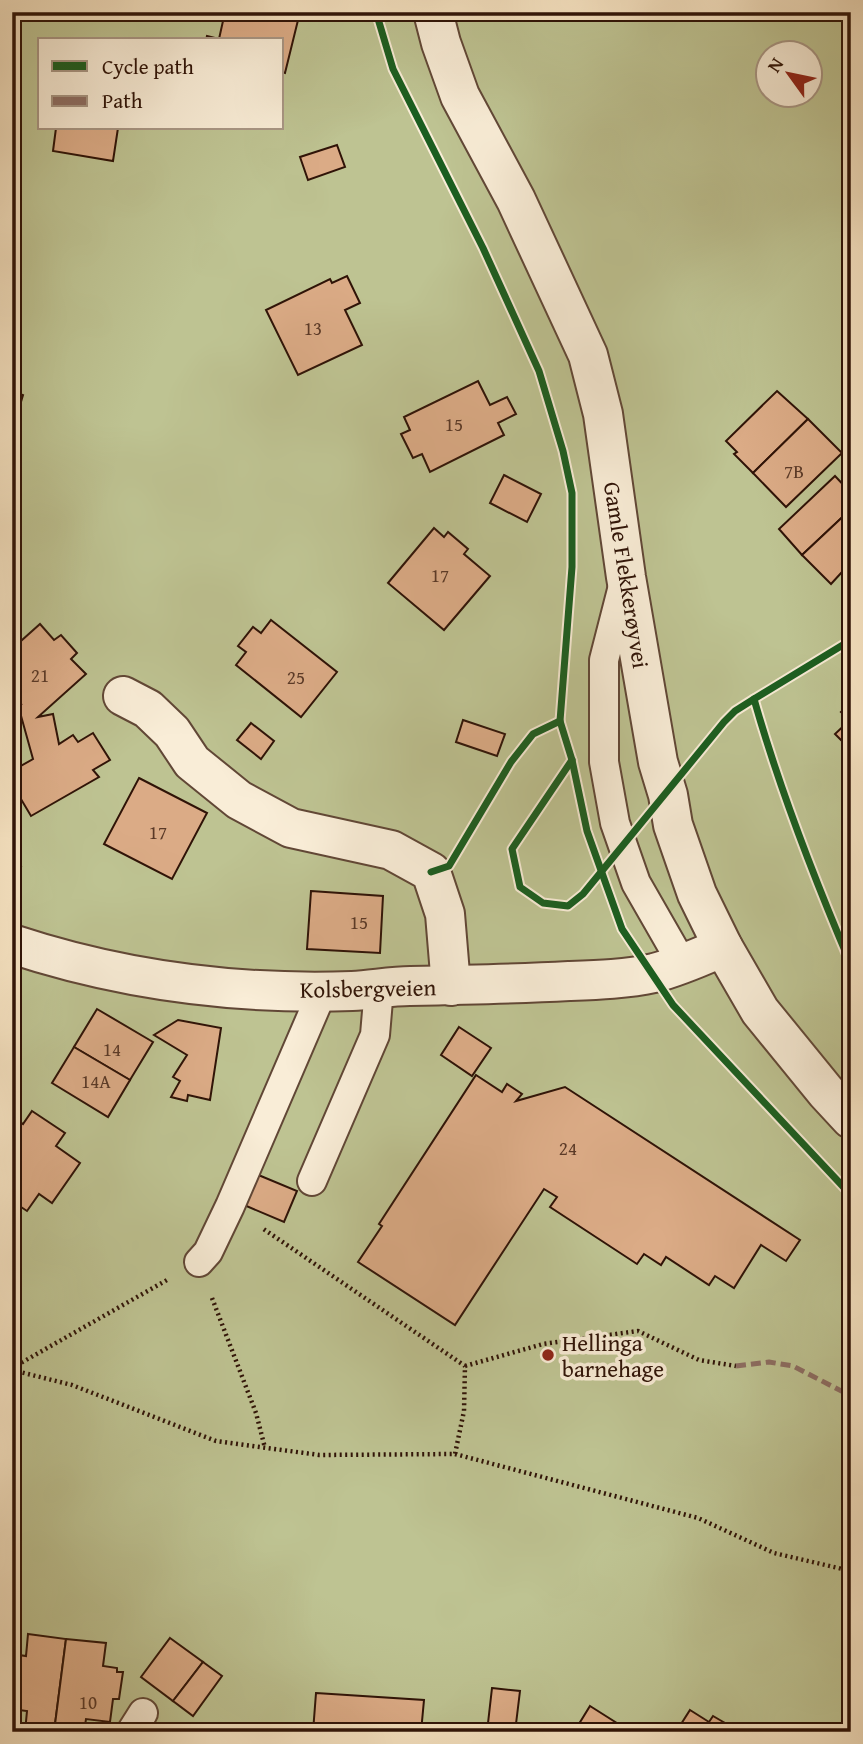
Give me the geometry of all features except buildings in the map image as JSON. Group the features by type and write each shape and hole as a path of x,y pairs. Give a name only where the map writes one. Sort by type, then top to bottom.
{"street":[{"name":"Gamle Flekkerøyvei","path":"433,12 460,96 516,200 588,355 603,414 626,577 658,762 673,825 698,894 723,947 761,1011 851,1119"},
{"path":"123,696 148,709 172,732 192,762 239,800 291,828 391,850 431,872 444,914 451,986"},
{"name":"Kolsbergveien","path":"12,944 119,972 207,987 323,990 591,980 652,973 682,965 723,947"}],"lane":[{"path":"626,577 604,660 604,761 615,823 636,883 682,965"},
{"path":"312,1181 375,1035 379,988"},
{"path":"199,1262 208,1252 230,1206 323,990"}],"path":[{"path":"230,1206 465,1366"},
{"path":"12,1369 199,1262 256,1413 265,1448"},
{"path":"465,1366 543,1343 638,1331 699,1360 736,1366"},
{"path":"455,1454 464,1411 465,1366"},
{"path":"12,1369 72,1385 216,1441 319,1455 455,1454 698,1518 774,1553 851,1571"}],"green space":[{"path":"12,12 851,12 851,1732 12,1732"}],"marked path":[{"path":"736,1366 769,1362 793,1366 851,1396"}],"cycle path":[{"path":"376,12 393,69 483,248 539,371 563,451 572,493 572,567 560,721 572,760 587,831 622,929 673,1005 851,1195"},
{"path":"754,699 851,640"},
{"path":"572,760 512,849 520,887 543,903 568,906 583,894 724,722 754,699 798,834 851,965"},
{"path":"431,872 449,866 511,762 533,734 560,721"}],"place":[{"name":"Hellinga barnehage","path":"548,1355"}]}
